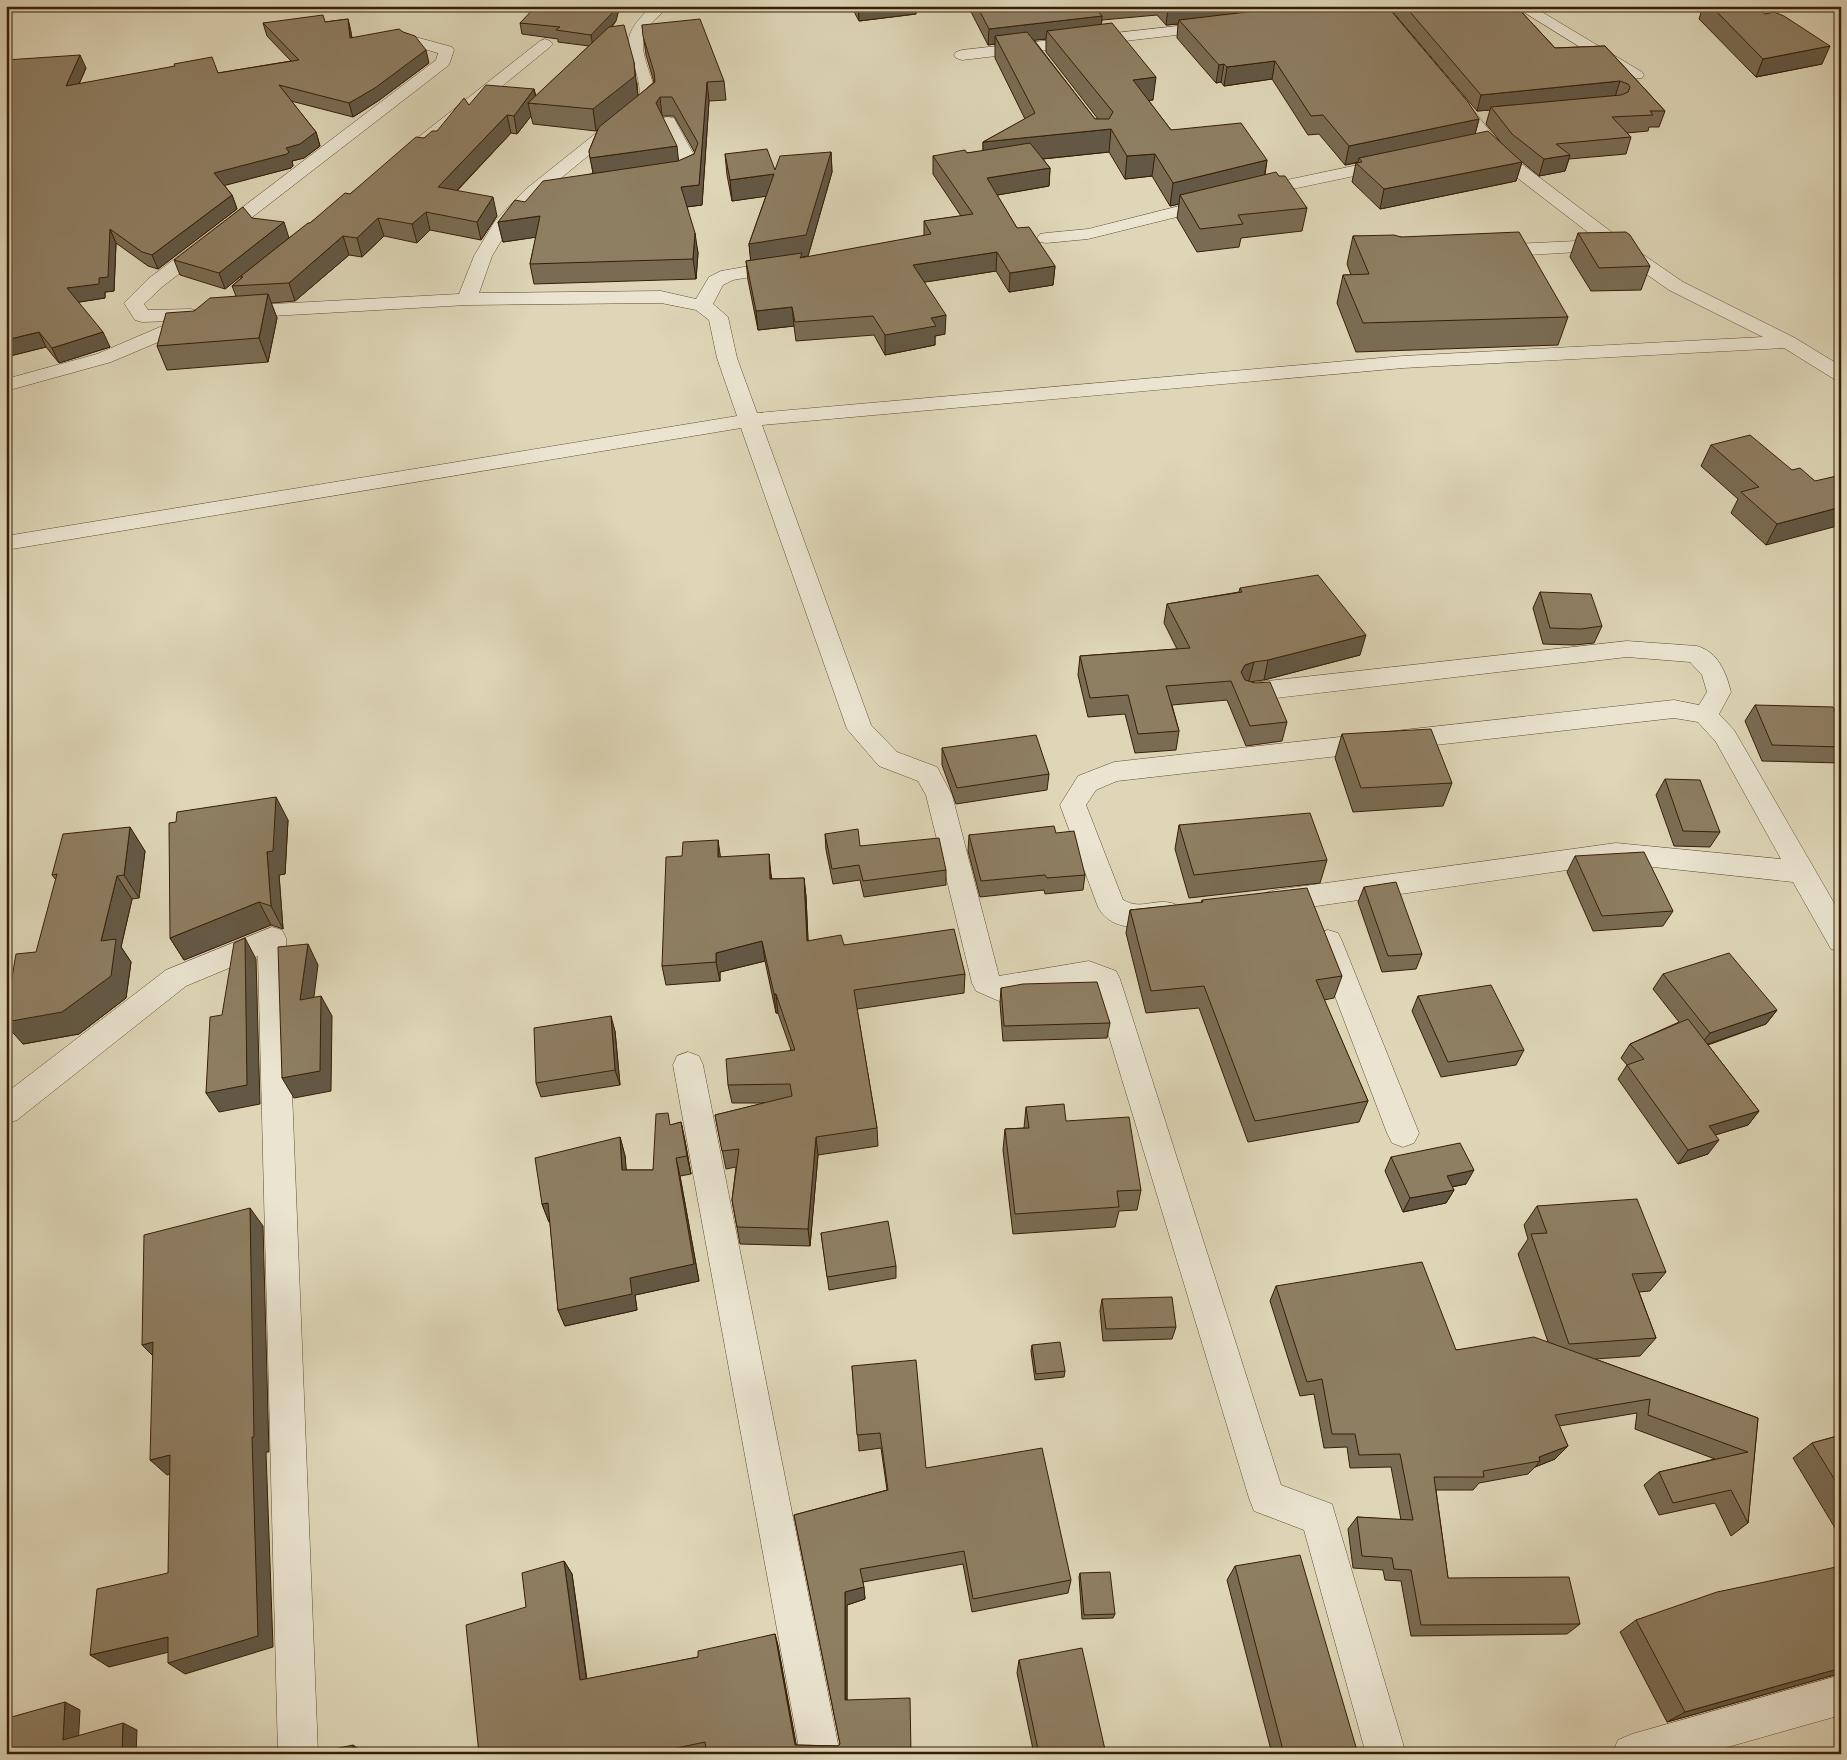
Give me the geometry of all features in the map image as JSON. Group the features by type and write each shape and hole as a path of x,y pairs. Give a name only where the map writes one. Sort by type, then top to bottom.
{"street":[{"path":"467,299 483,256 500,225 532,193 648,100 650,90 633,43 638,29 661,6"},
{"path":"1521,6 1636,75"},
{"path":"962,55 1225,25"},
{"path":"6,385 104,358 209,314 142,316 134,303 155,283 443,62 446,50 412,41"},
{"path":"392,166 545,44"},
{"path":"1031,47 1043,62"},
{"path":"1442,82 1472,118 1487,142 1500,156 1615,244 1676,286 1788,342 1841,375"},
{"path":"1472,118 1492,116"},
{"path":"650,178 680,174 689,170 690,164 668,122"},
{"path":"1468,146 1487,142"},
{"path":"1046,238 1088,234 1234,197 1411,158"},
{"path":"532,193 562,189"},
{"path":"1471,253 1615,244"},
{"path":"702,306 716,281 728,274 804,263"},
{"path":"225,304 661,297 702,306 718,317 727,358 860,729 888,759 928,774 939,795 986,983 999,989 1089,973 1106,979 1266,1498 1319,1517 1386,1754"},
{"path":"6,542 750,420 1404,362 1788,342"},
{"path":"1250,692 1627,649 1660,650 1697,654 1714,672 1719,692 1706,715"},
{"path":"1187,910 1130,917 1112,907 1073,805 1087,783 1114,772 1674,709 1706,715 1725,736 1841,941"},
{"path":"1254,903 1311,897 1616,854 1802,872"},
{"path":"1311,897 1403,1133"},
{"path":"6,1111 176,978 272,938 298,1754"},
{"path":"688,1065 820,1754"},
{"path":"1632,1754 1841,1695"}],"building":[{"path":"536,6 616,6 615,10 591,35 556,30 560,27 520,23"},
{"path":"977,6 1094,6 1102,16 989,29"},
{"path":"1166,6 1193,6 1168,9"},
{"path":"1298,6 1387,6 1468,102 1479,119 1349,146 1323,115 1311,116 1275,61 1227,67 1224,64 1219,65 1179,20"},
{"path":"1405,6 1516,6 1555,48 1605,46 1665,111 1650,111 1653,115 1612,117 1631,137 1556,144 1570,155 1544,159 1512,134 1491,107 1621,95 1628,92 1630,87 1628,84 1620,81 1481,95"},
{"path":"1711,6 1757,6 1765,14 1774,12 1784,16 1830,46 1763,59"},
{"path":"323,15 325,22 348,19 350,38 399,29 415,36 426,50 375,88 349,103 279,85 316,132 300,144 286,148 289,152 287,154 214,173 232,195 152,255 142,252 110,229 108,277 99,278 99,284 67,288 103,332 52,348 39,332 6,340 6,60 80,55 66,86 175,66 174,64 212,57 218,73 299,60 263,23"},
{"path":"700,19 724,81 707,82 699,185 681,187 695,233 693,259 530,264 540,216 498,222 515,200 525,202 543,181 678,161 694,154 698,143 672,97 660,97 656,103 677,146 590,158 589,151 599,127 655,82 642,25"},
{"path":"1112,23 1156,77 1133,80 1171,130 1241,123 1267,160 1173,183 1155,154 1127,156 1111,129 983,142 1035,113 995,36 1027,32 1095,119 1109,119 1113,112 1047,31"},
{"path":"624,25 634,62 635,76 593,109 528,103 609,27"},
{"path":"486,85 534,89 514,116 507,115 438,187 493,197 477,222 426,212 412,224 378,218 357,238 343,236 289,283 232,286 243,277 241,276 310,223 345,193 350,194 416,137 424,138 432,131 437,131 464,98 469,105"},
{"path":"1488,131 1522,162 1384,189 1356,163 1362,162 1359,158"},
{"path":"1030,143 1050,168 987,178 1017,228 1029,227 1055,266 1010,273 997,252 913,265 946,315 931,318 936,326 885,335 873,316 795,322 792,307 756,311 746,261 802,253 800,258 931,234 924,221 973,214 933,156 965,150 967,153"},
{"path":"767,149 775,170 780,156 831,152 806,235 749,244 774,174 730,180 725,154"},
{"path":"1276,172 1279,176 1285,176 1307,208 1238,215 1243,224 1200,229 1180,195"},
{"path":"243,207 252,218 284,222 219,273 174,260"},
{"path":"1519,232 1568,317 1363,323 1343,275 1369,274 1353,236 1394,235 1401,237"},
{"path":"1626,232 1630,235 1650,266 1599,268 1578,233"},
{"path":"268,294 259,338 157,346 166,313 194,311 210,298"},
{"path":"1750,435 1792,470 1800,468 1815,481 1841,475 1841,507 1777,524 1741,492 1759,487 1711,445"},
{"path":"1318,575 1366,635 1245,665 1241,672 1245,680 1255,683 1270,682 1287,722 1250,726 1231,681 1166,686 1179,731 1138,734 1128,695 1090,698 1080,656 1190,648 1167,604 1242,592 1240,588"},
{"path":"1540,592 1591,594 1602,626 1581,629 1550,628"},
{"path":"1755,705 1833,707 1841,723 1841,747 1772,745"},
{"path":"1431,729 1452,783 1361,788 1342,734"},
{"path":"1036,735 1049,774 957,788 942,748"},
{"path":"1665,779 1700,780 1720,832 1683,831"},
{"path":"276,797 273,851 267,852 271,906 259,902 170,938 169,823 176,822 177,812"},
{"path":"1310,813 1327,860 1194,875 1179,825"},
{"path":"1054,826 1056,833 1074,831 1085,875 1047,878 1045,875 981,881 969,835"},
{"path":"130,827 124,875 117,876 101,941 116,939 111,976 62,1012 6,1022 16,954 36,952 57,874 52,875 63,834"},
{"path":"858,829 860,846 939,838 946,870 863,881 859,865 832,869 825,834"},
{"path":"718,840 718,857 769,854 770,879 804,878 807,941 841,935 844,945 954,929 965,974 854,990 877,1128 816,1137 808,1229 737,1227 732,1200 739,1149 722,1151 715,1115 792,1096 790,1084 728,1085 726,1059 795,1050 776,994 774,994 762,941 716,953 716,962 662,966 666,857 682,856 683,842"},
{"path":"1644,852 1673,911 1602,916 1575,856"},
{"path":"1396,882 1422,954 1388,956 1364,887"},
{"path":"1307,888 1342,976 1316,980 1368,1101 1255,1121 1204,986 1151,991 1130,910"},
{"path":"245,938 247,1085 206,1093 210,1017 222,1015 234,943"},
{"path":"308,944 300,1000 321,996 320,1071 282,1078 278,947"},
{"path":"1729,953 1777,1010 1710,1033 1663,974"},
{"path":"1097,982 1110,1023 1004,1026 1001,988 1023,984"},
{"path":"1491,985 1524,1050 1448,1062 1418,996"},
{"path":"611,1016 615,1070 536,1083 534,1028"},
{"path":"1688,1019 1759,1111 1709,1126 1719,1140 1688,1150 1627,1065 1644,1059 1630,1044"},
{"path":"1064,1104 1066,1121 1129,1117 1141,1190 1117,1191 1119,1207 1015,1214 1005,1129 1029,1128 1026,1107"},
{"path":"668,1113 670,1125 681,1122 687,1156 676,1158 694,1264 630,1278 632,1294 558,1310 548,1203 542,1204 535,1158 620,1137 622,1170 653,1170 656,1114"},
{"path":"1460,1143 1474,1170 1447,1176 1454,1190 1410,1198 1391,1157"},
{"path":"1637,1199 1666,1272 1632,1274 1656,1338 1569,1344 1531,1234 1547,1233 1537,1206"},
{"path":"250,1208 254,1437 252,1437 258,1636 168,1663 168,1637 90,1655 97,1589 168,1573 170,1455 150,1460 153,1342 142,1345 144,1235"},
{"path":"888,1221 896,1266 827,1277 821,1233"},
{"path":"1422,1262 1456,1350 1534,1337 1758,1418 1748,1523 1731,1490 1673,1503 1659,1472 1748,1452 1648,1415 1650,1399 1555,1415 1568,1446 1539,1457 1540,1461 1483,1471 1484,1477 1434,1477 1448,1578 1569,1577 1580,1624 1421,1625 1411,1570 1394,1569 1392,1558 1362,1556 1357,1517 1413,1520 1400,1454 1359,1455 1355,1434 1332,1434 1322,1379 1307,1382 1276,1286"},
{"path":"1172,1297 1176,1327 1106,1329 1102,1299"},
{"path":"1060,1342 1065,1371 1036,1374 1032,1345"},
{"path":"916,1360 926,1468 1042,1448 1071,1580 973,1599 964,1551 860,1569 864,1587 845,1592 845,1700 910,1698 911,1754 707,1754 705,1742 649,1754 479,1754 466,1625 526,1607 522,1573 564,1561 580,1680 698,1657 698,1651 775,1634 795,1745 838,1746 840,1744 794,1515 888,1490 880,1433 857,1435 852,1366"},
{"path":"1841,1435 1841,1490 1812,1443"},
{"path":"1300,1555 1358,1754 1284,1754 1235,1566"},
{"path":"1841,1566 1841,1668 1685,1712 1636,1620 1717,1592"},
{"path":"1110,1572 1115,1614 1084,1615 1080,1573"},
{"path":"1082,1648 1106,1754 1039,1754 1019,1660"},
{"path":"65,1702 63,1740 123,1723 122,1754 6,1754 8,1718"},
{"path":"353,1745 353,1754 321,1754 321,1752"}]}
